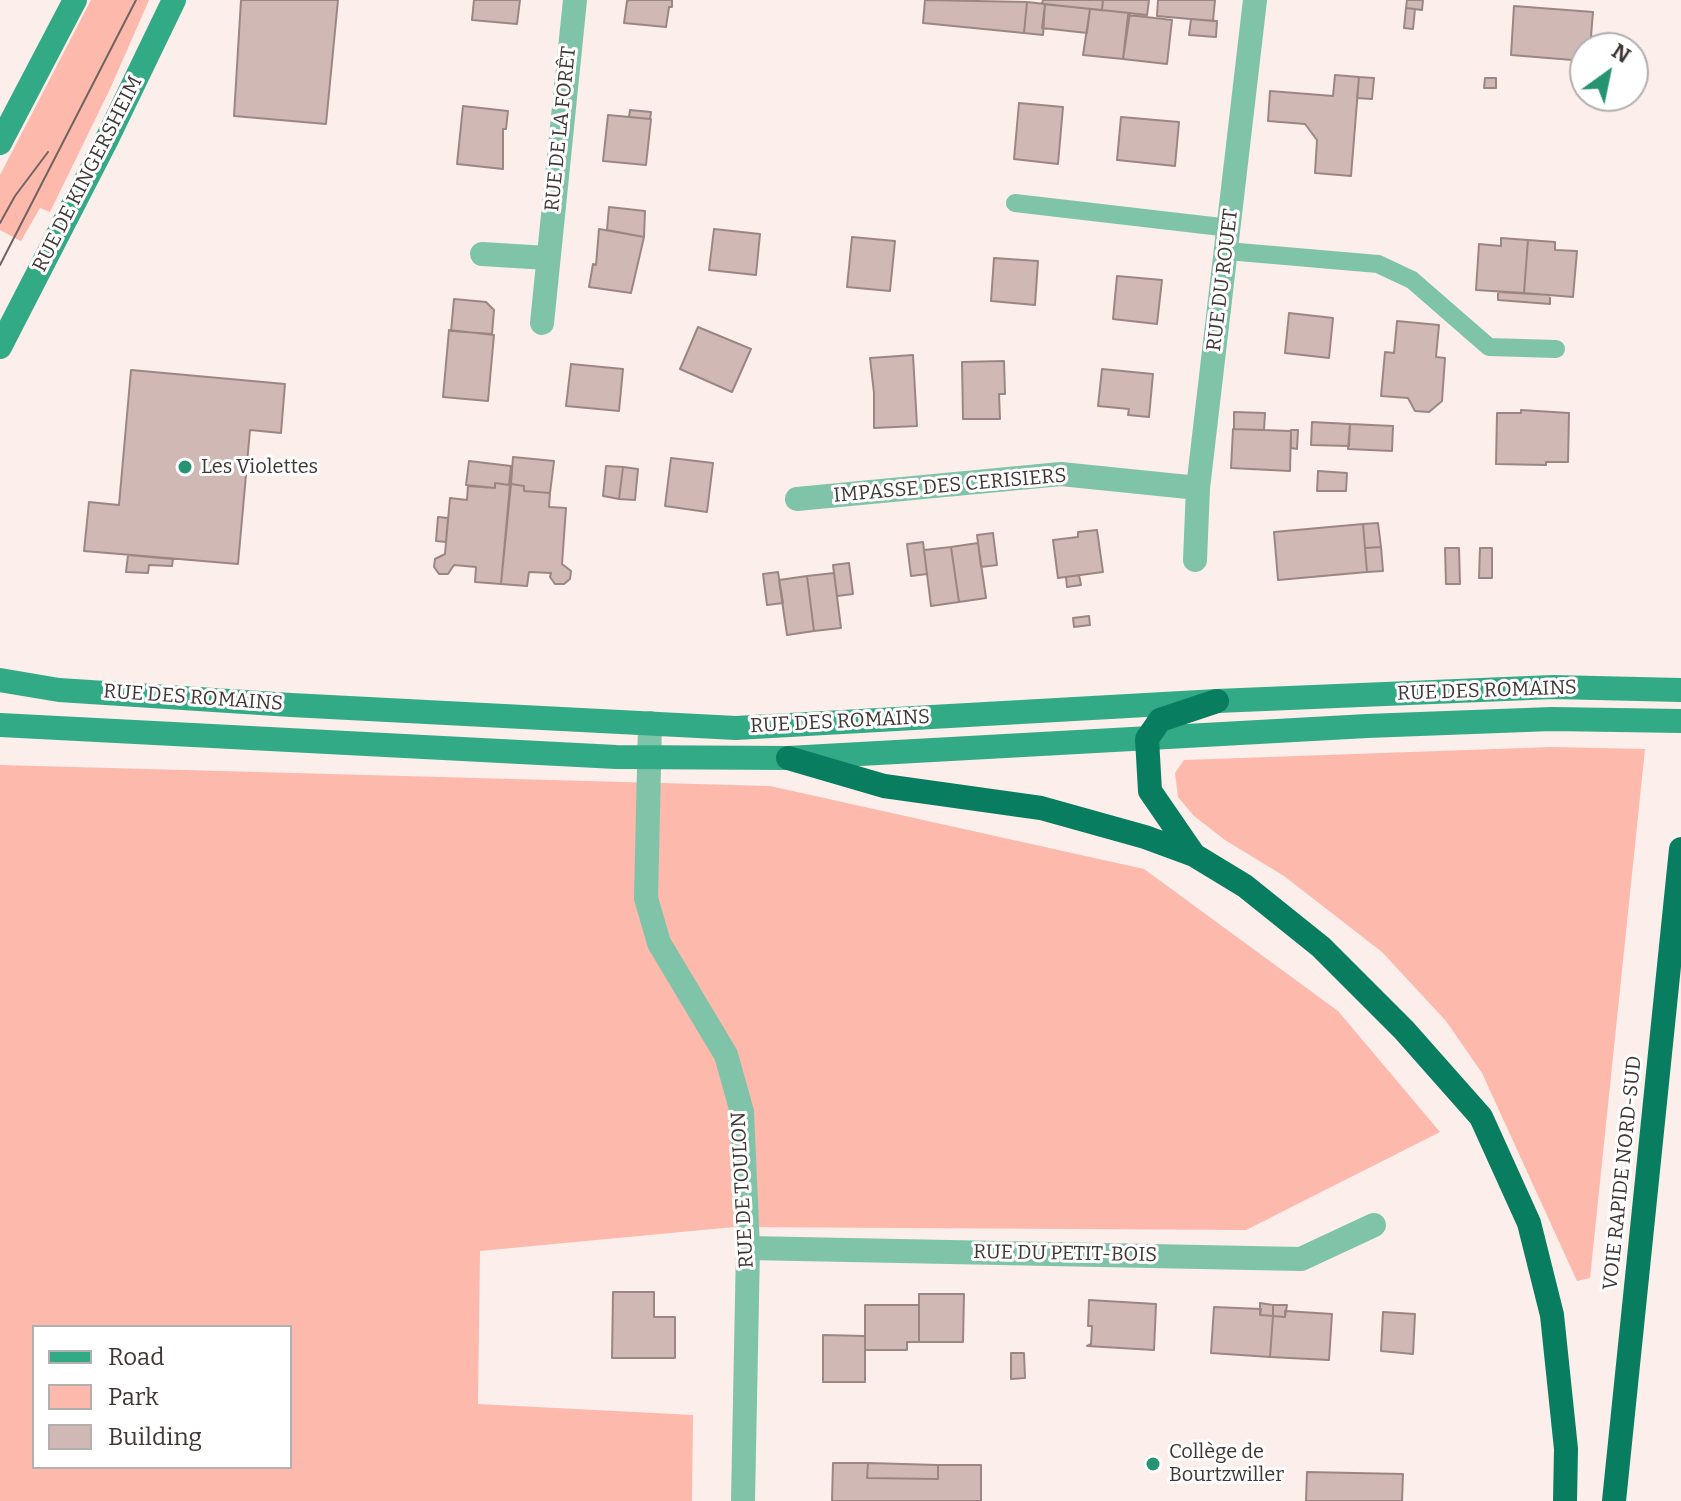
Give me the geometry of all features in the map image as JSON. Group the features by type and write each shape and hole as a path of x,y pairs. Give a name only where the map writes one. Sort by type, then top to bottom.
{"highway":[{"path":"1194,855 1150,791 1147,739 1160,720 1217,701"},
{"path":"788,758 884,786 1041,808 1145,837 1194,855 1245,886 1321,947 1404,1030 1481,1117 1529,1223 1552,1315 1566,1449 1565,1501"},
{"name":"VOIE RAPIDE NORD-SUD","path":"1614,1501 1681,849"}],"main road":[{"path":"0,143 75,0"},
{"name":"RUE DE KINGERSHEIM","path":"0,347 106,141 174,0"},
{"name":"RUE DES ROMAINS","path":"0,680 59,690 736,728 1217,701 1553,687 1681,690"},
{"name":"RUE DES ROMAINS","path":"0,725 432,749 648,757 788,758 1552,719 1681,721"}],"street":[{"name":"RUE DE LA FORÊT","path":"542,323 575,0"},
{"name":"RUE DU ROUET","path":"1195,560 1198,488 1255,0"},
{"path":"482,254 547,258"},
{"name":"IMPASSE DES CERISIERS","path":"797,499 1061,474 1198,488"},
{"name":"RUE DE TOULON","path":"650,723 646,898 659,943 726,1055 742,1112 748,1248 743,1501"},
{"name":"RUE DU PETIT-BOIS","path":"748,1248 1301,1259 1374,1225"}],"lane":[{"path":"1015,203 1378,264 1412,280 1489,347 1556,349"}],"green space":[{"path":"91,0 149,0 50,212 40,208 21,241 0,230 0,175"},
{"path":"1552,747 1645,749 1590,1278 1577,1281 1482,1073 1446,1021 1382,952 1284,876 1225,840 1194,816 1178,797 1175,773 1184,760"},
{"path":"0,765 770,786 1144,869 1338,1011 1440,1132 1246,1230 734,1227 480,1251 478,1404 693,1415 692,1501 0,1501"}],"building":[{"path":"241,0 338,0 326,124 234,116"},
{"path":"474,0 520,0 517,24 472,20"},
{"path":"672,0 666,27 624,23 627,1"},
{"path":"925,0 1027,2 1024,33 923,23"},
{"path":"1043,0 1103,0 1102,10 1042,4"},
{"path":"1103,0 1149,0 1147,15 1102,10"},
{"path":"1158,0 1215,0 1213,21 1157,16"},
{"path":"1407,0 1423,0 1422,10 1406,8"},
{"path":"1027,2 1045,4 1043,35 1024,33"},
{"path":"1045,4 1090,9 1087,33 1042,28"},
{"path":"1514,6 1593,12 1591,32 1569,32 1569,60 1511,55"},
{"path":"1406,8 1415,9 1413,29 1404,28"},
{"path":"1090,9 1130,13 1123,59 1083,55"},
{"path":"1128,15 1172,20 1167,64 1123,59"},
{"path":"1191,19 1217,21 1216,37 1189,35"},
{"path":"1335,75 1359,77 1351,176 1315,173 1317,140 1305,124 1268,121 1270,91 1333,96"},
{"path":"1359,77 1374,78 1372,99 1357,98"},
{"path":"1485,78 1496,78 1496,88 1484,88"},
{"path":"1019,103 1063,107 1058,164 1014,159"},
{"path":"463,106 508,111 506,129 503,129 503,169 457,164"},
{"path":"630,110 651,112 650,119 629,117"},
{"path":"608,115 651,119 646,165 603,161"},
{"path":"1121,117 1179,122 1175,166 1117,160"},
{"path":"609,207 645,211 644,237 607,230"},
{"path":"599,229 644,237 631,293 589,287 593,264 596,265"},
{"path":"714,229 760,234 756,275 709,270"},
{"path":"852,237 895,241 890,291 847,287"},
{"path":"1501,238 1528,240 1524,293 1476,290 1479,244 1501,246"},
{"path":"1528,240 1555,242 1555,250 1577,251 1573,297 1524,293"},
{"path":"994,258 1038,261 1035,305 991,301"},
{"path":"1117,276 1162,280 1157,324 1113,319"},
{"path":"1498,292 1550,295 1550,304 1498,300"},
{"path":"454,299 486,302 494,310 492,334 451,331"},
{"path":"1289,313 1333,318 1329,358 1285,353"},
{"path":"1397,321 1439,325 1436,357 1445,358 1442,401 1429,412 1415,411 1408,398 1381,396 1385,352 1394,353"},
{"path":"698,327 751,349 732,392 680,369"},
{"path":"449,330 494,335 488,401 443,397"},
{"path":"913,355 917,426 874,428 870,358"},
{"path":"1004,361 1005,394 999,394 1000,419 963,419 962,362"},
{"path":"571,364 623,369 619,411 566,406"},
{"path":"1102,369 1153,374 1149,417 1128,415 1129,409 1098,406"},
{"name":"Les Violettes","path":"131,370 285,384 281,433 250,430 238,564 84,551 89,502 119,505"},
{"path":"1521,410 1569,413 1568,462 1496,464 1497,413 1521,413"},
{"path":"1234,412 1265,413 1264,430 1234,429"},
{"path":"1312,422 1350,424 1349,446 1311,445"},
{"path":"1350,424 1393,426 1392,451 1348,449"},
{"path":"1233,429 1291,431 1290,471 1231,468"},
{"path":"1291,430 1298,430 1297,449 1291,448"},
{"path":"513,457 554,461 550,493 524,491 524,486 511,484"},
{"path":"671,458 713,463 707,512 665,506"},
{"path":"469,461 511,466 509,485 495,483 495,488 466,485"},
{"path":"606,466 623,467 619,499 603,496"},
{"path":"623,467 638,469 635,500 619,499"},
{"path":"1318,471 1347,473 1346,491 1317,491"},
{"path":"495,483 510,485 501,584 475,582 476,567 454,565 448,574 439,574 434,567 435,559 445,554 450,498 467,500 468,486 495,488"},
{"path":"511,484 524,486 524,491 550,493 549,507 566,508 562,564 571,571 570,579 564,584 555,584 551,573 529,572 527,586 501,584"},
{"path":"438,517 448,518 446,542 436,541"},
{"path":"1378,523 1381,547 1365,548 1363,524"},
{"path":"1363,524 1367,572 1278,580 1274,532"},
{"path":"1097,530 1103,572 1058,578 1053,540 1078,537 1078,532"},
{"path":"993,533 997,565 981,567 977,535"},
{"path":"923,542 927,574 911,576 907,544"},
{"path":"978,543 986,598 959,602 951,547"},
{"path":"951,547 959,602 931,606 924,550"},
{"path":"1381,547 1383,571 1367,572 1365,548"},
{"path":"1445,548 1459,548 1460,584 1446,584"},
{"path":"1480,548 1492,548 1492,578 1479,578"},
{"path":"128,555 173,559 172,566 149,565 148,573 126,572"},
{"path":"849,563 853,594 837,596 833,565"},
{"path":"778,572 783,603 767,605 763,574"},
{"path":"834,573 841,628 814,631 807,576"},
{"path":"1079,575 1081,585 1067,587 1066,577"},
{"path":"807,576 814,631 787,635 779,580"},
{"path":"1089,616 1090,625 1074,627 1073,618"},
{"path":"613,1292 654,1292 654,1317 675,1317 675,1358 612,1358"},
{"path":"919,1294 964,1294 963,1342 919,1342"},
{"path":"1089,1300 1156,1304 1154,1350 1087,1346 1091,1344 1092,1326 1088,1326"},
{"path":"1260,1303 1273,1305 1273,1316 1260,1315"},
{"path":"865,1305 919,1305 919,1342 907,1342 907,1350 865,1350"},
{"path":"1273,1305 1287,1305 1285,1317 1273,1316"},
{"path":"1214,1307 1261,1309 1260,1315 1273,1316 1270,1357 1211,1353"},
{"path":"1285,1311 1332,1314 1329,1360 1270,1357 1273,1316 1285,1317"},
{"path":"1383,1312 1415,1314 1413,1354 1381,1351"},
{"path":"823,1335 865,1336 865,1382 823,1382"},
{"path":"1011,1353 1024,1353 1025,1378 1011,1379"},
{"path":"833,1463 868,1463 867,1478 938,1479 938,1465 981,1465 981,1501 832,1501"},
{"path":"868,1463 938,1465 938,1479 867,1478"},
{"path":"1307,1472 1403,1474 1402,1501 1306,1501"}],"tram line":[{"path":"0,265 136,0"},
{"path":"0,223 15,196 48,152"}],"place":[{"name":"Les Violettes","path":"185,467"},
{"name":"Collège de Bourtzwiller","path":"1153,1464"}]}
